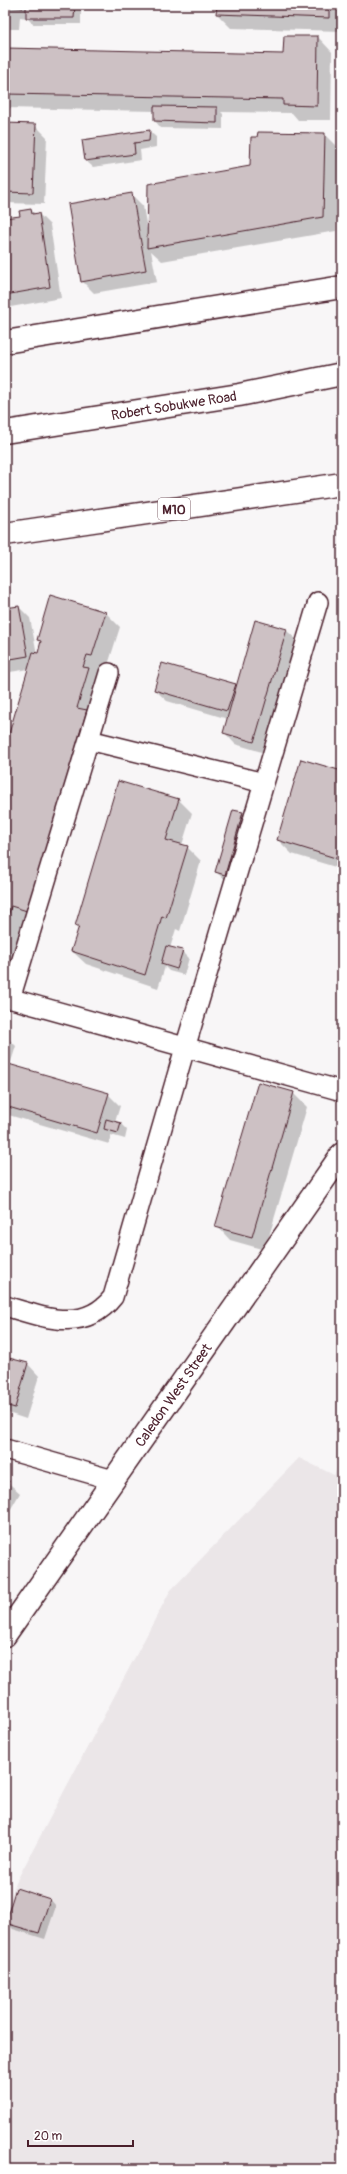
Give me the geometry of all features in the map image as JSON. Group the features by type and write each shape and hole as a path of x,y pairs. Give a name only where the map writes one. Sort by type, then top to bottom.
{"street":[{"path":"5,342 342,287"},
{"name":"Robert Sobukwe Road","path":"5,432 239,395 342,374"},
{"name":"M10","path":"5,534 342,484"},
{"name":"Caledon West Street","path":"5,1635 342,1154"}],"lane":[{"path":"5,1306 54,1320 92,1315 104,1309 113,1297 185,1048 318,602"},
{"path":"109,673 8,998 342,1091"},
{"path":"89,740 264,783"},
{"path":"5,1449 113,1480"}],"shaded area":[{"path":"299,1458 334,1475 342,1458 342,2169 5,2169 5,1912 16,1882 170,1591"}],"building":[{"path":"5,5 23,5 23,8 9,6 8,18 5,18"},
{"path":"26,5 75,5 74,18 26,18"},
{"path":"217,5 329,5 329,18 216,14"},
{"path":"284,36 318,36 317,106 283,105 283,99 5,94 5,48 283,54"},
{"path":"154,106 217,107 217,123 154,121"},
{"path":"5,123 36,124 33,193 5,192"},
{"path":"150,130 149,141 134,143 135,154 85,161 82,140"},
{"path":"258,132 325,133 323,217 147,248 148,184 250,166 251,137 257,137"},
{"path":"132,193 146,270 81,282 68,204"},
{"path":"31,209 32,214 39,213 50,287 5,295 5,218 20,216 19,211"},
{"path":"50,595 106,612 92,656 87,655 83,667 89,668 77,708 87,710 27,911 11,906 5,928 5,747 33,652 38,653 41,641 37,640"},
{"path":"19,606 28,656 5,660 5,608"},
{"path":"255,620 287,629 254,742 223,733"},
{"path":"162,663 236,684 227,711 154,690"},
{"path":"301,759 342,771 342,860 277,840"},
{"path":"118,781 179,799 166,840 188,846 166,918 162,916 145,975 71,951 79,926 75,926"},
{"path":"233,810 243,812 225,875 215,872"},
{"path":"166,946 183,950 177,969 161,964"},
{"path":"5,1063 109,1093 97,1133 5,1106"},
{"path":"258,1082 294,1092 252,1237 215,1227"},
{"path":"106,1119 121,1123 118,1133 104,1129"},
{"path":"5,1357 28,1363 15,1408 5,1405"},
{"path":"5,1479 9,1481 5,1490"},
{"path":"16,1888 50,1899 39,1933 5,1923"}]}
